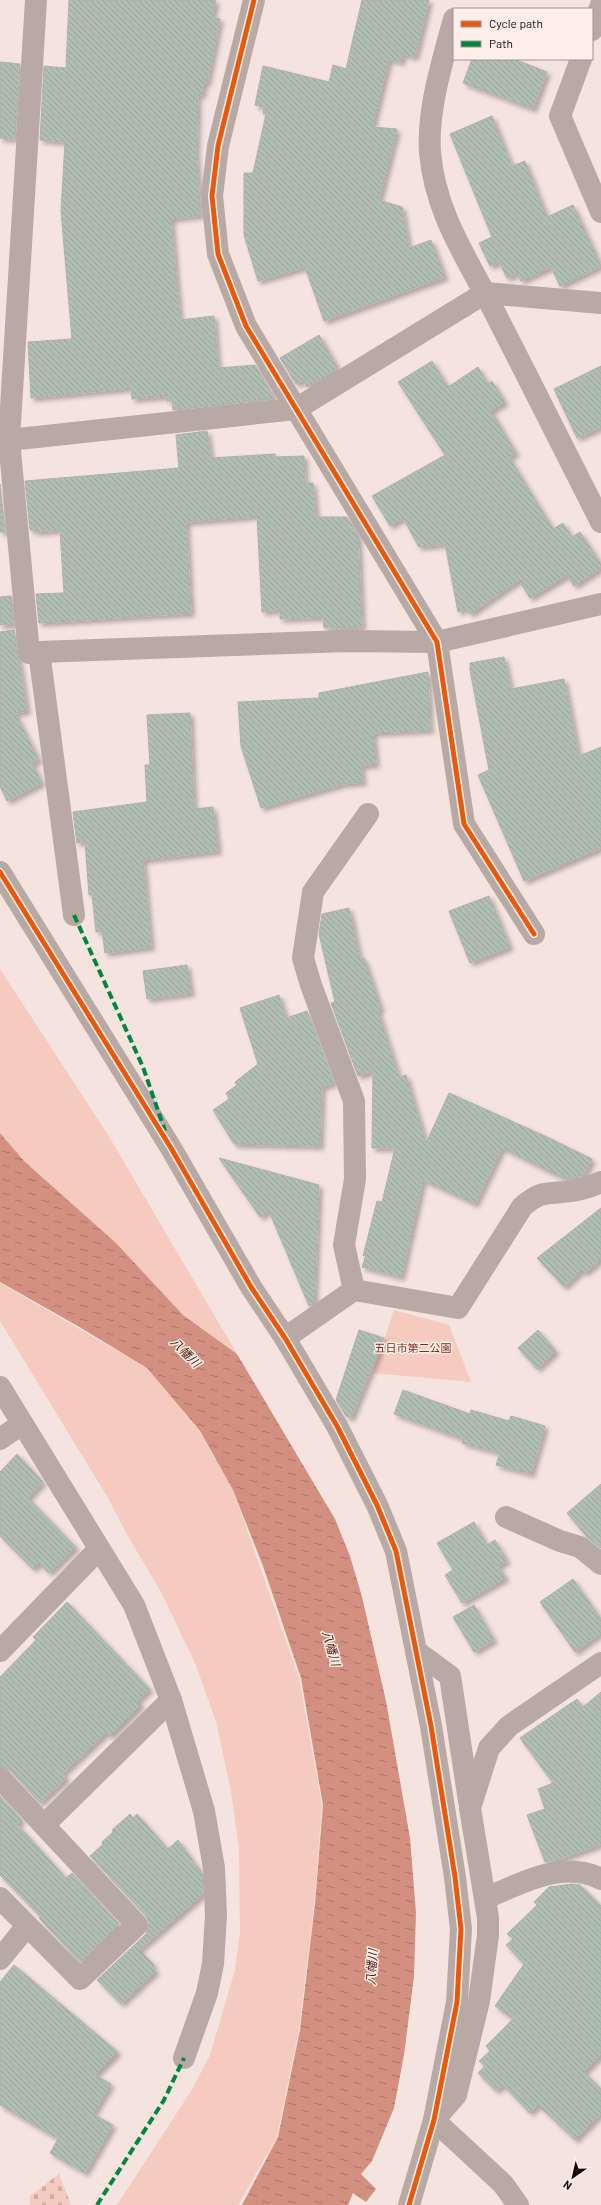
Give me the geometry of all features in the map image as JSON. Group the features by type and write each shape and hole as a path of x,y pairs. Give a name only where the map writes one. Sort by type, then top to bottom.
{"street":[{"path":"36,0 9,440 29,653 348,640 437,642 601,604"},
{"path":"254,0 218,146 212,196 218,254 246,326 437,642 464,824 534,934"},
{"path":"593,27 601,5"},
{"path":"453,22 442,61 432,118 430,151 434,186 445,219 485,293 601,522"},
{"path":"581,60 560,116 601,212"},
{"path":"9,440 296,409 485,293 601,303"},
{"path":"39,652 74,915"},
{"path":"354,1290 344,1245 355,1179 354,1101 311,985 303,958 313,892 368,814"},
{"path":"0,872 171,1148 251,1286 285,1338 337,1426 378,1505 396,1551 432,1734 455,1877 461,1929 457,2002 434,2120 409,2205"},
{"path":"285,1338 354,1290 458,1308 522,1207 534,1197 546,1192 572,1191 601,1182"},
{"path":"0,1387 134,1605 171,1700 204,1811 214,1868 216,1915 213,1964 206,1993 184,2058"},
{"path":"0,1439 22,1424"},
{"path":"506,1517 560,1541 580,1547 601,1564"},
{"path":"0,1651 99,1549"},
{"path":"416,1651 450,1676 470,1808 486,1898 488,1935 479,2001 456,2095 434,2120"},
{"path":"470,1808 489,1748 509,1726 601,1663"},
{"path":"44,1825 171,1700"},
{"path":"0,1778 137,1926 80,1979 0,1898"},
{"path":"486,1898 523,1882 554,1872 572,1870 592,1874 601,1879"},
{"path":"0,1959 27,1926"},
{"path":"434,2120 503,2184 518,2205"}],"green space":[{"path":"0,969 108,1135 237,1354 183,1315 116,1243 24,1161 0,1133"},
{"path":"0,1283 147,1368 199,1431 233,1490 299,1678 322,1805 314,1905 299,2029 277,2137 238,2205 117,2205 193,2088 210,2055 235,1970 240,1932 239,1849 231,1791 216,1721 195,1663 161,1592 129,1538 108,1498 0,1321"},
{"name":"五日市第二公園","path":"394,1310 449,1325 471,1382 373,1373"},
{"path":"59,2174 71,2205 30,2205 30,2196"}],"water":[{"name":"八幡川","path":"0,1133 24,1161 116,1243 183,1315 237,1354 335,1519 350,1556 362,1597 386,1701 410,1838 416,1913 414,1976 404,2055 394,2108 372,2161 361,2174 376,2189 366,2202 353,2193 348,2205 242,2205 278,2137 300,2030 315,1904 323,1805 301,1678 263,1566 233,1490 200,1431 147,1368 76,1325 0,1282"}],"building":[{"path":"69,0 216,0 212,17 220,19 207,83 204,82 202,95 198,94 196,154 201,215 171,219 180,320 214,316 218,368 255,365 274,397 271,399 173,410 172,400 167,401 166,396 132,399 131,388 31,398 28,342 72,339 61,211 65,142 40,140 44,66 66,68"},
{"path":"362,0 429,0 415,57 403,54 401,62 389,59 372,127 397,129 379,200 402,207 409,248 431,240 445,277 324,321 305,267 258,281 244,235 244,173 253,173 266,114 263,114 264,107 255,105 263,66 329,82 333,65 346,69"},
{"path":"472,60 517,60 547,72 533,109 463,83"},
{"path":"0,62 20,64 15,139 0,138"},
{"path":"492,116 512,166 525,161 547,217 573,205 601,266 560,286 551,267 521,281 517,273 507,278 499,262 490,266 479,243 492,237 450,134"},
{"path":"319,335 338,368 307,387 304,380 296,384 280,358"},
{"path":"432,361 448,387 478,367 488,384 492,381 505,402 491,411 516,453 509,457 553,529 563,523 572,537 580,532 601,564 601,568 574,586 567,575 530,598 519,580 470,614 466,608 458,612 445,544 419,547 403,518 390,526 372,496 445,455 398,382"},
{"path":"601,366 601,427 577,438 554,389"},
{"path":"207,431 211,458 275,454 275,457 304,456 305,483 313,483 316,517 347,517 358,535 362,627 324,628 323,617 280,619 280,610 262,612 257,516 186,522 191,613 39,623 36,594 64,593 60,530 35,532 35,530 30,530 25,481 179,468 176,435"},
{"path":"0,484 5,532 0,532"},
{"path":"11,596 14,624 0,625 0,597"},
{"path":"14,630 27,711 15,713 39,760 32,763 42,783 7,801 0,786 0,632"},
{"path":"504,657 511,689 564,679 579,756 601,747 601,848 524,881 478,775 489,770 470,670 470,663"},
{"path":"428,672 430,730 373,733 376,764 361,766 363,782 342,784 261,808 241,746 238,702 319,698 319,693"},
{"path":"190,713 194,809 213,807 218,851 143,860 151,947 105,953 102,931 96,932 92,895 89,895 85,842 77,843 73,812 147,802 145,765 150,765 147,715"},
{"path":"489,896 510,947 470,963 449,911"},
{"path":"349,908 360,959 364,958 381,1009 378,1011 399,1077 406,1075 426,1143 449,1093 592,1159 584,1175 565,1179 502,1148 475,1204 423,1180 401,1277 362,1267 366,1255 363,1256 377,1201 382,1202 395,1148 372,1148 373,1071 358,1076 331,1003 335,1002 319,934 322,914"},
{"path":"187,965 191,993 147,999 143,971"},
{"path":"279,995 286,1018 307,1011 334,1083 322,1087 320,1146 234,1144 213,1110 229,1099 226,1093 237,1085 235,1082 258,1064 240,1008"},
{"path":"219,1158 319,1185 314,1303 309,1306 269,1211 260,1217"},
{"path":"601,1208 601,1259 585,1273 582,1270 564,1287 537,1258"},
{"path":"359,1330 384,1338 351,1418 346,1416 336,1400"},
{"path":"538,1330 556,1351 537,1369 518,1348"},
{"path":"403,1390 470,1414 471,1410 509,1421 511,1416 545,1426 531,1474 496,1465 500,1453 462,1443 463,1439 394,1414"},
{"path":"17,1454 43,1482 28,1498 76,1547 49,1573 39,1563 33,1569 0,1536 0,1472"},
{"path":"601,1484 601,1548 587,1537 567,1513"},
{"path":"474,1522 487,1545 495,1540 507,1561 498,1566 506,1578 462,1603 445,1575 453,1570 437,1543"},
{"path":"573,1579 601,1619 601,1633 575,1652 540,1602"},
{"path":"67,1602 150,1689 137,1701 141,1705 110,1736 107,1732 62,1774 67,1778 40,1803 9,1769 0,1766 0,1677 36,1640 33,1637"},
{"path":"474,1605 494,1640 474,1652 453,1617"},
{"path":"601,1692 601,1844 558,1860 545,1862 527,1815 545,1809 538,1789 553,1783 520,1738 577,1699 583,1707"},
{"path":"0,1796 22,1820 17,1824 66,1878 72,1873 119,1924 80,1962 39,1918 41,1917 0,1875"},
{"path":"130,1814 133,1818 137,1814 168,1849 178,1840 202,1873 203,1894 139,1950 154,1965 152,1966 156,1971 121,2004 97,1980 146,1934 149,1923 146,1916 90,1856 103,1844 102,1842 113,1832 112,1830"},
{"path":"572,1884 580,1885 601,1906 601,2055 584,2072 601,2089 601,2113 575,2140 538,2105 530,2113 503,2085 496,2091 478,2073 485,2066 479,2061 490,2051 486,2046 513,2019 495,2006 524,1964 506,1945 513,1939 507,1934 537,1905 534,1902 549,1887"},
{"path":"14,1965 118,2052 95,2075 111,2084 93,2114 113,2125 85,2173 50,2153 58,2139 0,2105 0,1982"}],"marked path":[{"path":"74,915 143,1067 165,1131"},
{"path":"97,2205 164,2100 184,2058"}],"cycle path":[{"path":"254,0 218,146 212,196 218,254 246,326 437,642 464,824 534,934"},
{"path":"0,872 171,1148 251,1287 285,1338 337,1426 377,1505 396,1551 431,1726 455,1877 461,1929 457,2002 434,2120 409,2205"}]}
